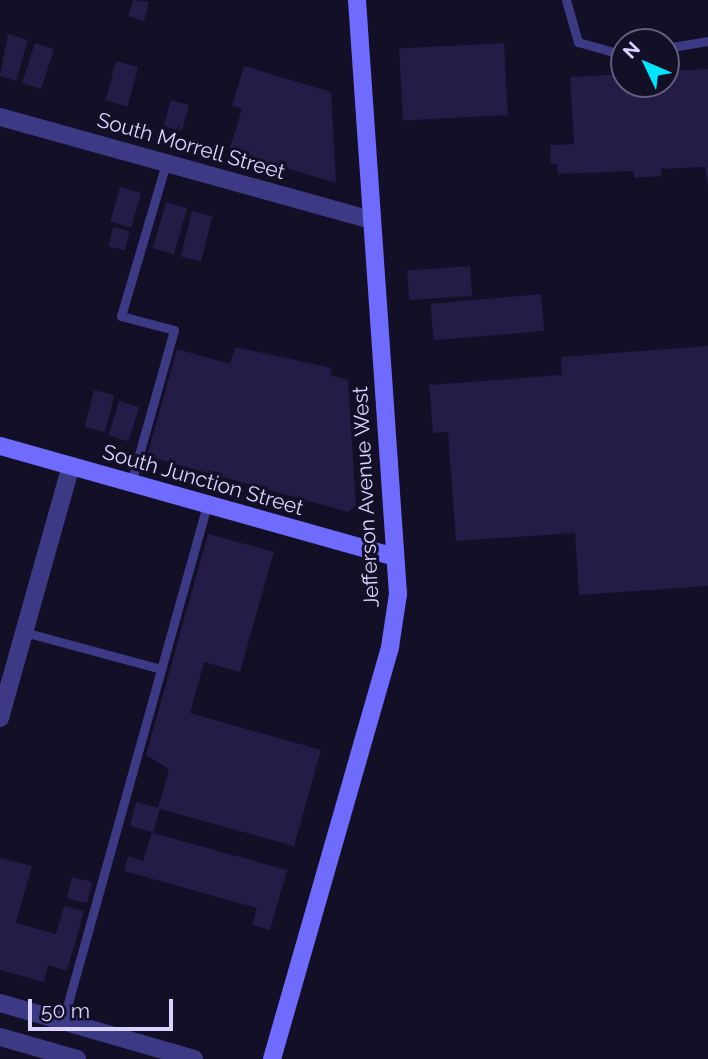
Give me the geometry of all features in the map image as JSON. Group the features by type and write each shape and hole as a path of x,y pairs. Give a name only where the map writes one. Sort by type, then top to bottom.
{"main road":[{"name":"Jefferson Avenue West","path":"272,1059 390,647 398,594 370,220 357,0"},
{"name":"South Junction Street","path":"0,446 395,557"}],"street":[{"name":"South Morrell Street","path":"0,117 370,220"},
{"path":"0,718 71,466"},
{"path":"0,1003 194,1059"},
{"path":"0,1037 76,1059"}],"lane":[{"path":"566,0 578,42 610,51"},
{"path":"680,46 708,41"},
{"path":"131,483 174,330 121,316 166,163"},
{"path":"63,1021 207,505"},
{"path":"24,632 161,669"}],"building":[{"path":"133,0 149,2 144,21 128,16"},
{"path":"8,34 28,40 16,81 0,76"},
{"path":"35,43 54,49 41,89 22,83"},
{"path":"504,43 508,115 403,120 399,48"},
{"path":"116,61 138,67 128,107 105,101"},
{"path":"244,66 331,92 336,183 229,151 242,109 232,106"},
{"path":"708,69 708,187 705,167 661,169 662,176 634,178 634,171 558,174 557,164 551,164 550,145 574,144 570,77 610,75 610,98 680,98 680,70"},
{"path":"171,100 189,105 182,131 164,126"},
{"path":"120,187 141,193 131,228 110,222"},
{"path":"166,202 187,208 174,254 153,248"},
{"path":"192,211 212,216 201,262 181,257"},
{"path":"113,227 130,231 125,250 109,246"},
{"path":"470,266 472,296 409,300 407,270"},
{"path":"541,294 544,331 434,341 430,304"},
{"path":"708,346 708,586 579,595 575,533 456,541 448,432 433,433 429,385 562,375 561,357"},
{"path":"235,347 332,368 330,375 348,380 356,506 348,512 147,456 177,349 230,364"},
{"path":"94,390 114,395 105,432 85,427"},
{"path":"119,401 139,407 129,442 108,435"},
{"path":"208,534 274,552 240,672 204,662 190,713 321,750 294,846 160,809 153,833 287,870 270,930 252,925 257,908 124,871 128,856 143,861 152,832 130,826 136,802 158,808 169,769 146,755"},
{"path":"0,858 32,866 16,923 56,934 64,906 84,911 67,971 48,965 44,982 0,970"},
{"path":"72,877 92,882 87,903 67,898"}]}
